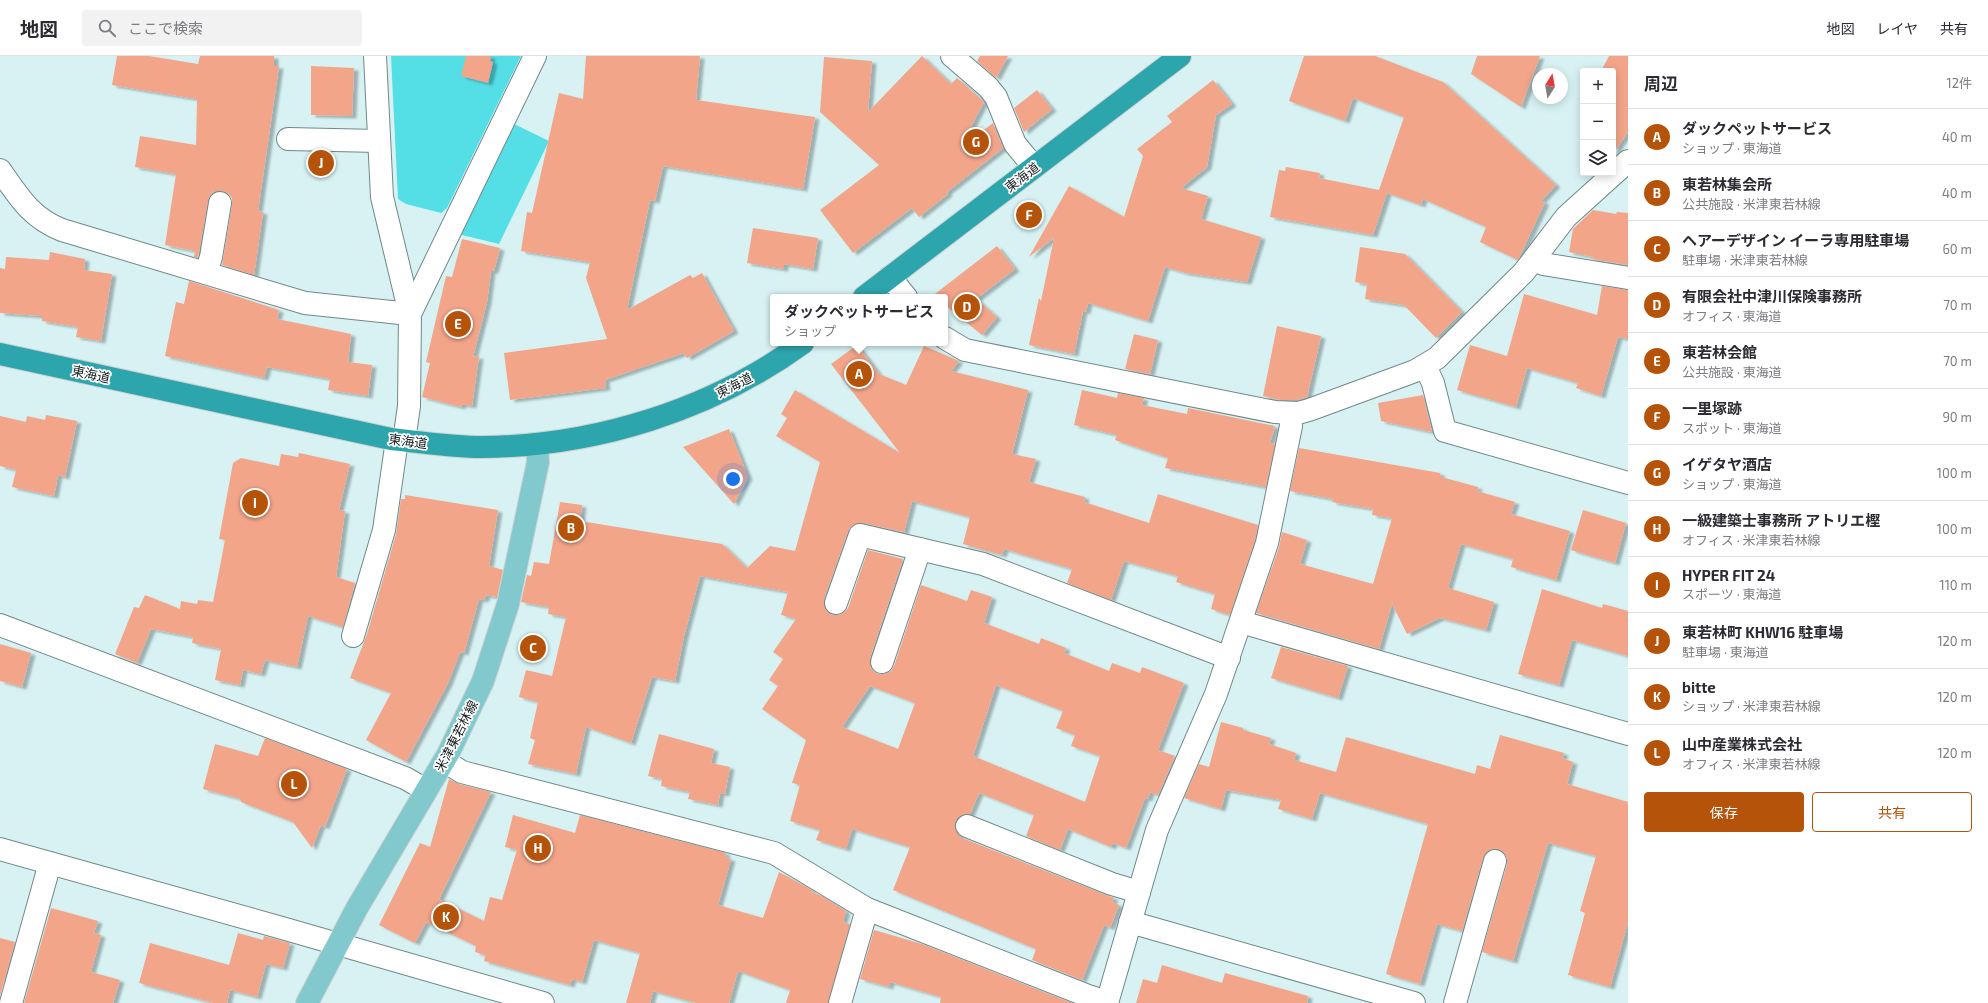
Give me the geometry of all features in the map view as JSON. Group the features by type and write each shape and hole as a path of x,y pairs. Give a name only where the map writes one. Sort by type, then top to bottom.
{"highway":[{"name":"東海道","path":"868,294 1180,56"},
{"name":"東海道","path":"0,354 400,440 482,446 537,444 602,433 660,417 743,381 798,346"}],"main road":[{"name":"米津東若林線","path":"307,1003 376,874 461,730 483,681 501,630 508,604 538,462 537,444"}],"street":[{"path":"353,636 384,530 400,440 409,406 410,314 382,196 375,56"},
{"path":"410,314 535,56"},
{"path":"952,56 982,82 996,97 1015,144 1034,167"},
{"path":"288,139 380,141"},
{"path":"948,340 965,350 1267,411 1290,413 1309,410 1425,366 1447,350 1535,258 1566,216 1628,161"},
{"path":"0,170 34,215 47,224 206,274 306,303 410,314"},
{"path":"206,274 211,257 220,203"},
{"path":"1535,258 1543,264 1628,278"},
{"path":"890,277 904,294"},
{"path":"1425,366 1433,383 1445,430 1628,483"},
{"path":"444,761 462,772 774,853 868,908 1088,996 1107,1002 1157,830 1216,694 1271,530 1291,426 1290,413"},
{"path":"836,603 860,535 983,564 1229,658"},
{"path":"882,662 920,549"},
{"path":"1241,622 1628,734"},
{"path":"0,625 405,778 426,790"},
{"path":"967,826 1112,884 1139,892"},
{"path":"0,849 543,1003"},
{"path":"1455,1003 1495,861"},
{"path":"11,1003 50,863"},
{"path":"840,1003 868,908"},
{"path":"1130,922 1414,1003"}],"shaded area":[{"path":"391,56 521,56 447,208 441,213 406,204 398,199"},
{"path":"512,123 549,141 499,244 458,234"}],"building":[{"path":"117,56 149,56 198,64 200,56 274,56 274,66 279,66 258,211 263,212 254,275 222,265 232,205 232,198 228,193 215,191 210,195 198,258 194,257 195,251 165,245 176,174 135,167 140,136 196,145 197,99 112,85"},
{"path":"466,56 491,56 490,61 493,62 488,83 461,76"},
{"path":"586,56 700,56 696,100 815,117 803,189 663,166 655,201 650,200 627,310 690,275 693,278 702,273 734,331 687,358 684,353 605,380 606,388 510,400 504,353 607,339 586,278 590,262 521,251 527,212 532,213 559,93 583,99"},
{"path":"922,56 951,84 957,78 984,102 959,149 993,123 1003,148 947,192 948,194 919,217 912,208 853,253 820,210 879,165 820,112 824,57 872,61 868,112"},
{"path":"980,56 1008,56 996,78 977,61"},
{"path":"1304,56 1375,56 1443,82 1556,185 1541,201 1545,202 1518,260 1480,242 1486,227 1423,199 1421,205 1387,193 1373,235 1270,217 1279,170 1285,171 1286,167 1320,173 1319,178 1379,190 1404,117 1353,98 1345,121 1289,101"},
{"path":"1477,56 1540,56 1536,68 1532,68 1532,77 1521,107 1471,74"},
{"path":"1609,56 1628,56 1628,132 1616,150 1616,68 1603,68"},
{"path":"311,66 354,68 352,116 311,115"},
{"path":"1213,80 1232,104 1216,115 1207,167 1181,188 1208,196 1201,219 1261,237 1247,282 1186,273 1165,267 1148,321 1088,303 1086,312 1083,311 1074,354 1029,345 1039,298 1041,301 1054,238 1029,257 1069,186 1124,217 1143,156 1137,149 1172,122 1167,116"},
{"path":"1037,90 1052,109 1024,132 1014,108"},
{"path":"1593,210 1616,214 1617,212 1628,213 1628,265 1592,259 1593,257 1569,252 1573,229"},
{"path":"753,228 818,238 813,269 784,264 784,269 747,263"},
{"path":"462,239 500,248 494,271 491,271 487,302 473,357 479,356 472,406 462,404 461,407 422,397 430,363 426,362 446,276 452,277"},
{"path":"997,246 1015,269 976,299 997,317 982,335 948,307 948,294 935,294"},
{"path":"1360,247 1405,254 1462,312 1436,338 1404,305 1365,299 1367,284 1355,282"},
{"path":"50,252 85,259 84,270 112,274 101,341 76,337 78,327 42,321 42,316 0,313 0,268 5,269 6,257 49,260"},
{"path":"189,281 279,310 277,319 351,334 348,362 372,365 368,396 328,390 330,379 267,367 264,378 165,356 176,302 184,304"},
{"path":"1602,286 1628,290 1628,339 1618,337 1601,396 1576,388 1578,383 1527,368 1516,407 1457,390 1470,345 1507,356 1524,294 1597,315"},
{"path":"1277,326 1321,336 1307,397 1297,400 1281,400 1263,396"},
{"path":"1134,334 1158,340 1150,374 1125,369"},
{"path":"856,346 858,346 879,374 906,385 924,346 959,361 951,371 1028,390 1012,454 1036,459 1029,482 1085,497 1084,502 1149,523 1158,494 1258,525 1255,540 1230,615 1211,609 1215,594 1176,582 1178,576 1124,561 1111,600 1067,583 1072,569 1004,549 1002,555 963,544 970,517 912,501 904,532 863,523 852,526 848,531 824,599 824,606 831,615 839,615 848,608 868,550 903,559 870,658 870,665 873,671 878,674 885,674 891,671 894,666 921,585 967,601 971,590 992,597 984,623 1039,644 1041,638 1066,648 1064,653 1109,671 1112,663 1140,673 1142,667 1184,683 1158,750 1175,756 1158,795 1150,792 1148,799 1145,798 1126,848 1113,843 1111,847 1068,829 1060,850 1026,836 1034,815 979,793 970,814 960,816 955,822 957,833 962,838 1114,898 1112,902 1119,905 1110,928 1104,925 1082,980 1032,960 1036,949 893,890 910,847 852,829 846,849 816,840 820,830 790,821 800,785 792,783 806,740 762,709 778,686 769,680 783,659 773,652 796,619 781,615 788,592 700,576 684,636 675,681 652,677 631,743 586,727 576,774 528,764 535,740 530,738 538,702 519,697 526,670 552,676 566,617 548,614 549,607 521,602 527,575 531,576 534,562 549,564 560,502 582,505 580,521 722,544 747,568 770,546 795,551 820,462 776,436 787,418 781,414 795,390 900,453 831,364","holes":["996,685 1063,711 1056,728 1075,735 1071,746 1100,756 1085,802 973,756","870,686 915,703 898,749 842,727"]},
{"path":"1082,390 1117,398 1118,393 1144,398 1142,405 1187,414 1188,408 1275,426 1270,443 1275,444 1266,487 1165,468 1168,458 1115,440 1117,435 1074,425"},
{"path":"1423,395 1432,432 1381,421 1378,403"},
{"path":"46,415 77,421 65,477 58,475 54,496 12,487 16,470 0,466 0,416 26,422 27,416 45,420"},
{"path":"729,429 748,477 734,504 683,447"},
{"path":"1299,448 1440,473 1441,477 1478,487 1477,491 1515,502 1511,514 1570,531 1556,580 1511,567 1513,559 1461,544 1448,588 1494,602 1486,630 1440,618 1407,634 1392,604 1379,649 1256,613 1279,547 1282,532 1307,540 1300,564 1373,584 1392,518 1372,515 1373,509 1332,502 1333,499 1290,491"},
{"path":"299,453 350,464 339,510 345,511 336,577 355,583 343,627 308,616 297,667 265,660 261,674 243,670 240,685 215,680 221,649 192,643 193,637 151,629 137,663 115,654 134,607 139,608 145,595 180,609 181,601 197,604 198,600 213,602 225,540 219,539 233,463 241,458 279,466 281,454 298,457"},
{"path":"405,495 498,510 489,566 503,570 497,597 486,595 484,600 479,599 464,653 460,652 448,683 406,762 366,740 391,693 350,678 367,634 396,534 401,499 405,499"},
{"path":"1583,510 1626,523 1615,563 1571,550"},
{"path":"1542,589 1602,608 1603,604 1628,611 1628,656 1572,640 1559,685 1518,674"},
{"path":"0,644 31,653 22,687 0,681"},
{"path":"1281,647 1348,666 1338,698 1271,678"},
{"path":"1221,722 1271,738 1269,744 1296,753 1294,760 1336,772 1346,737 1475,774 1477,765 1490,769 1500,735 1564,753 1562,758 1573,762 1567,784 1628,802 1628,922 1610,987 1568,975 1585,913 1580,911 1596,856 1548,843 1513,961 1482,952 1507,864 1507,858 1504,853 1499,849 1492,849 1487,852 1483,858 1462,931 1437,924 1420,984 1386,974 1428,824 1320,793 1312,819 1278,809 1281,800 1226,790 1221,809 1184,798 1199,764 1209,767"},
{"path":"659,734 714,749 711,763 730,767 725,794 720,793 718,805 688,799 690,792 661,786 662,779 648,776"},
{"path":"265,738 347,769 325,827 321,825 312,848 293,822 241,802 241,799 203,789 215,744 258,756"},
{"path":"449,779 459,784 491,792 439,899 484,921 490,897 502,900 517,850 505,847 513,815 575,833 580,815 726,853 725,857 731,859 718,905 763,918 779,872 846,911 843,922 850,924 828,1003 786,1003 790,990 738,971 729,1003 696,1003 653,991 650,1003 626,1003 640,953 594,940 582,982 572,979 570,985 484,961 485,955 475,952 476,946 426,922 415,943 379,925 420,843 430,847"},
{"path":"51,908 98,921 94,933 101,935 91,972 120,980 113,1003 24,1003"},
{"path":"874,930 922,944 1072,1003 940,1003 941,997 890,982 889,987 860,979"},
{"path":"238,933 263,940 264,936 290,943 283,968 266,964 257,997 230,990 227,1003 214,1003 139,983 150,943 229,965"},
{"path":"0,938 15,942 0,996"},
{"path":"1162,965 1222,983 1225,973 1308,996 1307,1003 1136,1003 1143,979 1157,983"}],"place":[{"name":"イゲタヤ酒店","path":"976,142"},
{"name":"東若林町 KHW16 駐車場","path":"321,163"},
{"name":"一里塚跡","path":"1029,215"},
{"name":"有限会社中津川保険事務所","path":"967,307"},
{"name":"東若林会館","path":"458,324"},
{"name":"ダックペットサービス","path":"859,374"},
{"name":"HYPER FIT 24","path":"255,503"},
{"name":"東若林集会所","path":"571,528"},
{"name":"ヘアーデザイン イーラ専用駐車場","path":"533,648"},
{"name":"山中産業株式会社","path":"294,784"},
{"name":"一級建築士事務所 アトリエ樫","path":"538,848"},
{"name":"bitte","path":"446,917"}]}
